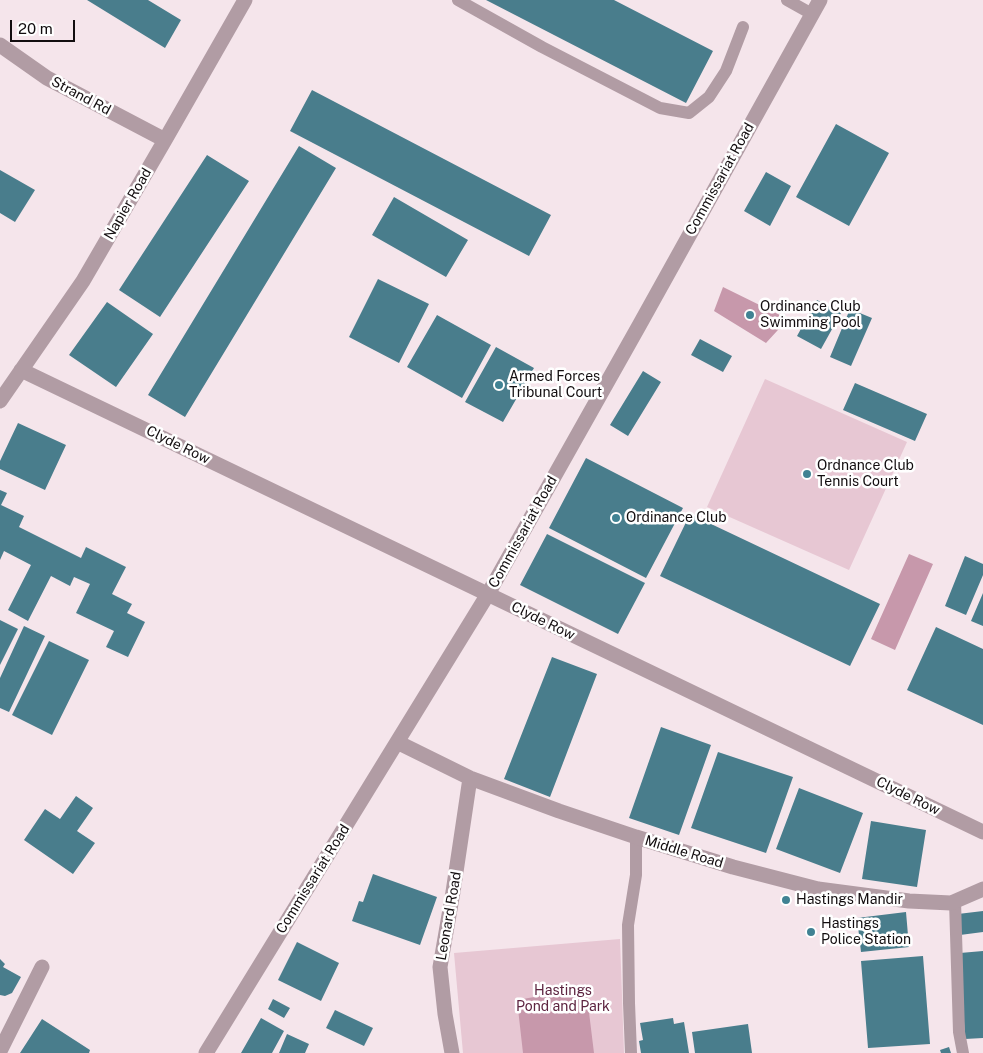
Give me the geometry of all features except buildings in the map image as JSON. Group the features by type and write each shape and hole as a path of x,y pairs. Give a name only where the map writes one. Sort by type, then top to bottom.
{"street":[{"name":"Napier Road","path":"0,401 83,281 245,0"},
{"name":"Commissariat Road","path":"206,1053 488,594 820,0"},
{"name":"Strand Rd","path":"0,45 47,78 165,140"},
{"name":"Clyde Row","path":"21,370 983,832"},
{"name":"Middle Road","path":"397,742 470,778 559,811 734,867 818,889 910,901 951,903 983,889"},
{"name":"Leonard Road","path":"452,1053 445,1014 440,967 454,892 470,778"},
{"path":"0,1051 42,967"}],"lane":[{"path":"458,0 542,47 660,108 690,113 709,97 726,71 743,27"},
{"path":"787,0 812,14"},
{"path":"631,1053 628,925 636,875 636,837"},
{"path":"955,901 959,1032 963,1053"}],"green space":[{"name":"Ordnance Club Tennis Court","path":"765,379 907,442 849,570 707,507"},
{"name":"Hastings Pond and Park","path":"620,939 624,1053 463,1053 454,953"}],"shaded area":[{"name":"Ordinance Club Swimming Pool","path":"723,287 788,319 766,343 714,311"},
{"path":"909,554 933,564 895,650 871,639"},
{"path":"586,988 594,1053 523,1053 517,1000"}],"place":[{"name":"Ordinance Club Swimming Pool","path":"750,315"},
{"name":"Armed Forces Tribunal Court","path":"499,385"},
{"name":"Ordnance Club Tennis Court","path":"807,474"},
{"name":"Ordinance Club","path":"616,518"},
{"name":"Hastings Mandir","path":"786,900"},
{"name":"Hastings Police Station","path":"811,932"}]}
